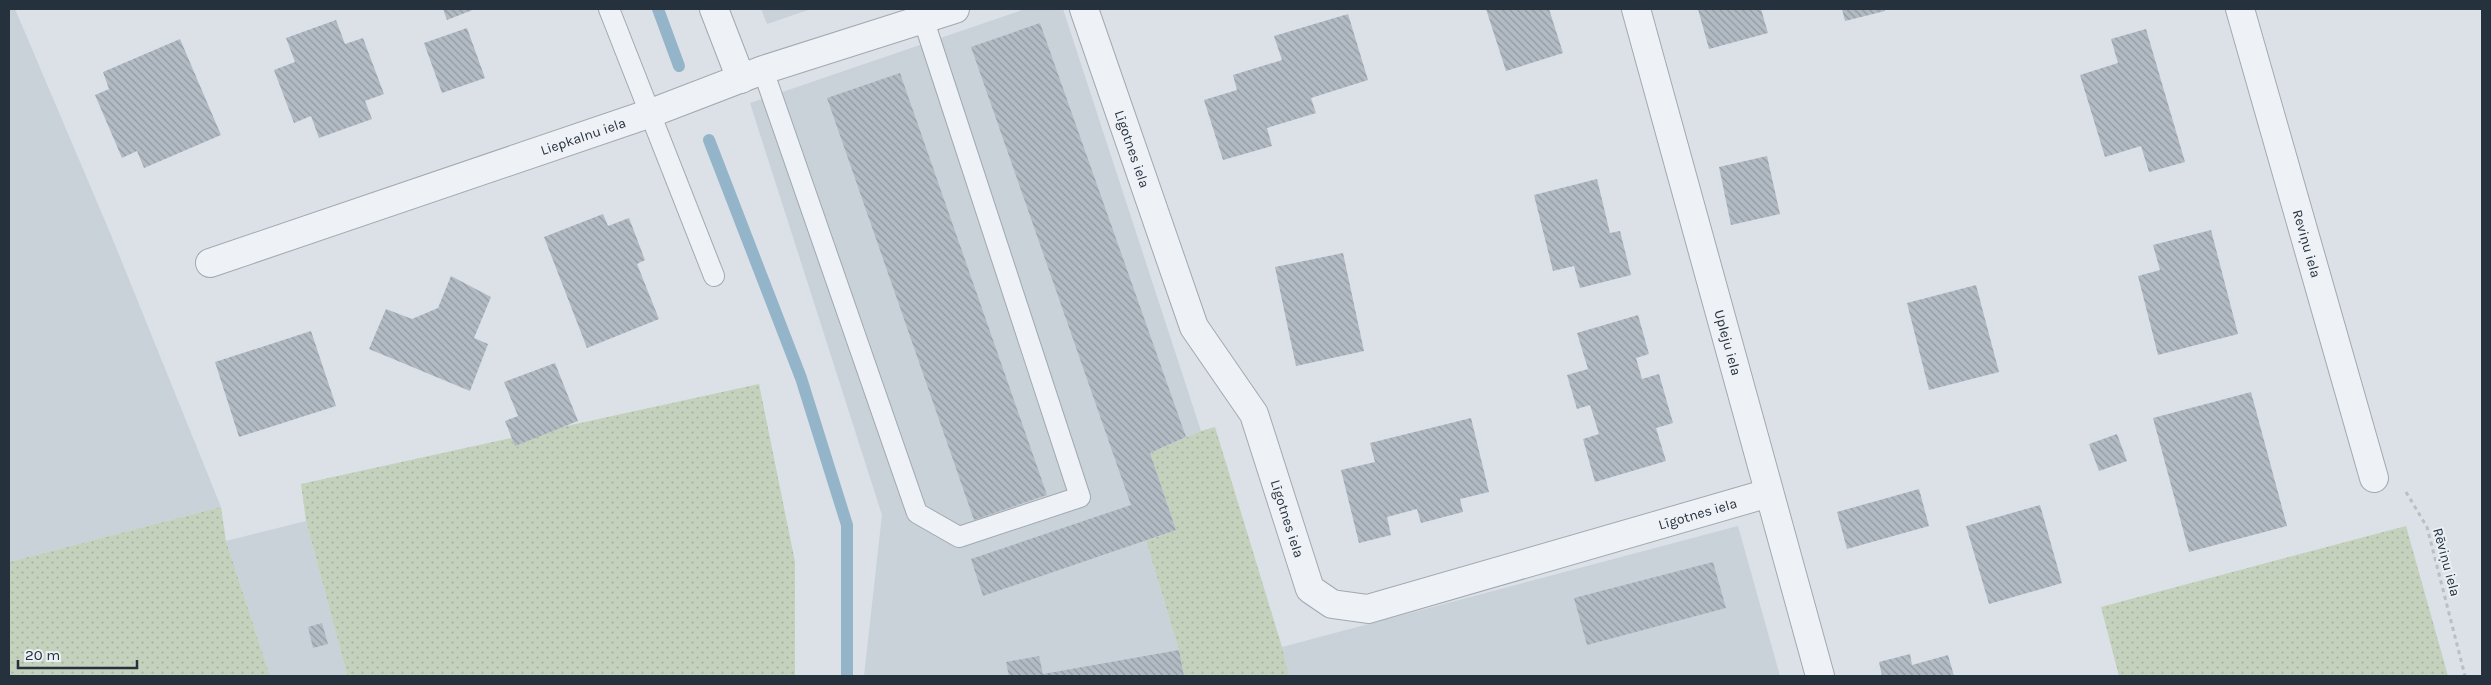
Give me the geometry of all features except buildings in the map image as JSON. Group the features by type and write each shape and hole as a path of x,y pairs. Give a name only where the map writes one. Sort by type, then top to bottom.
{"street":[{"path":"714,9 752,75"},
{"name":"Liepkalnu iela","path":"210,264 651,113 922,14 955,9"},
{"name":"Līgotnes iela","path":"1084,9 1194,327 1254,414 1310,589 1332,604 1368,609 1769,493"},
{"name":"Upleju iela","path":"1636,9 1820,676"},
{"name":"Reviņu iela","path":"2240,9 2374,478"}],"lane":[{"path":"609,9 714,276"},
{"path":"752,75 917,513 959,537 1080,496 922,14"}],"path":[{"name":"Rēviņu iela","path":"2374,478 2406,492 2427,527 2465,676"}],"shaded area":[{"path":"9,9 15,9 111,235 221,507 9,562"},
{"path":"761,9 811,9 767,24"},
{"path":"1025,9 1063,9 1201,431 1150,453 1176,530 1146,541 1179,650 1184,676 864,676 882,515 750,103"},
{"path":"306,521 347,674 335,676 270,676 226,541"},
{"path":"1738,526 1780,676 1289,676 1282,647"}],"green space":[{"path":"759,384 795,562 795,676 335,676 347,674 306,521 301,484"},
{"path":"1215,427 1282,647 1289,676 1184,676 1179,650 1146,541 1176,530 1150,453"},
{"path":"221,507 226,541 270,676 9,676 9,562"},
{"path":"2406,526 2448,676 2119,676 2101,607"}],"waterway":[{"path":"658,9 679,66"},
{"path":"709,140 801,378 847,525 847,676"}]}
